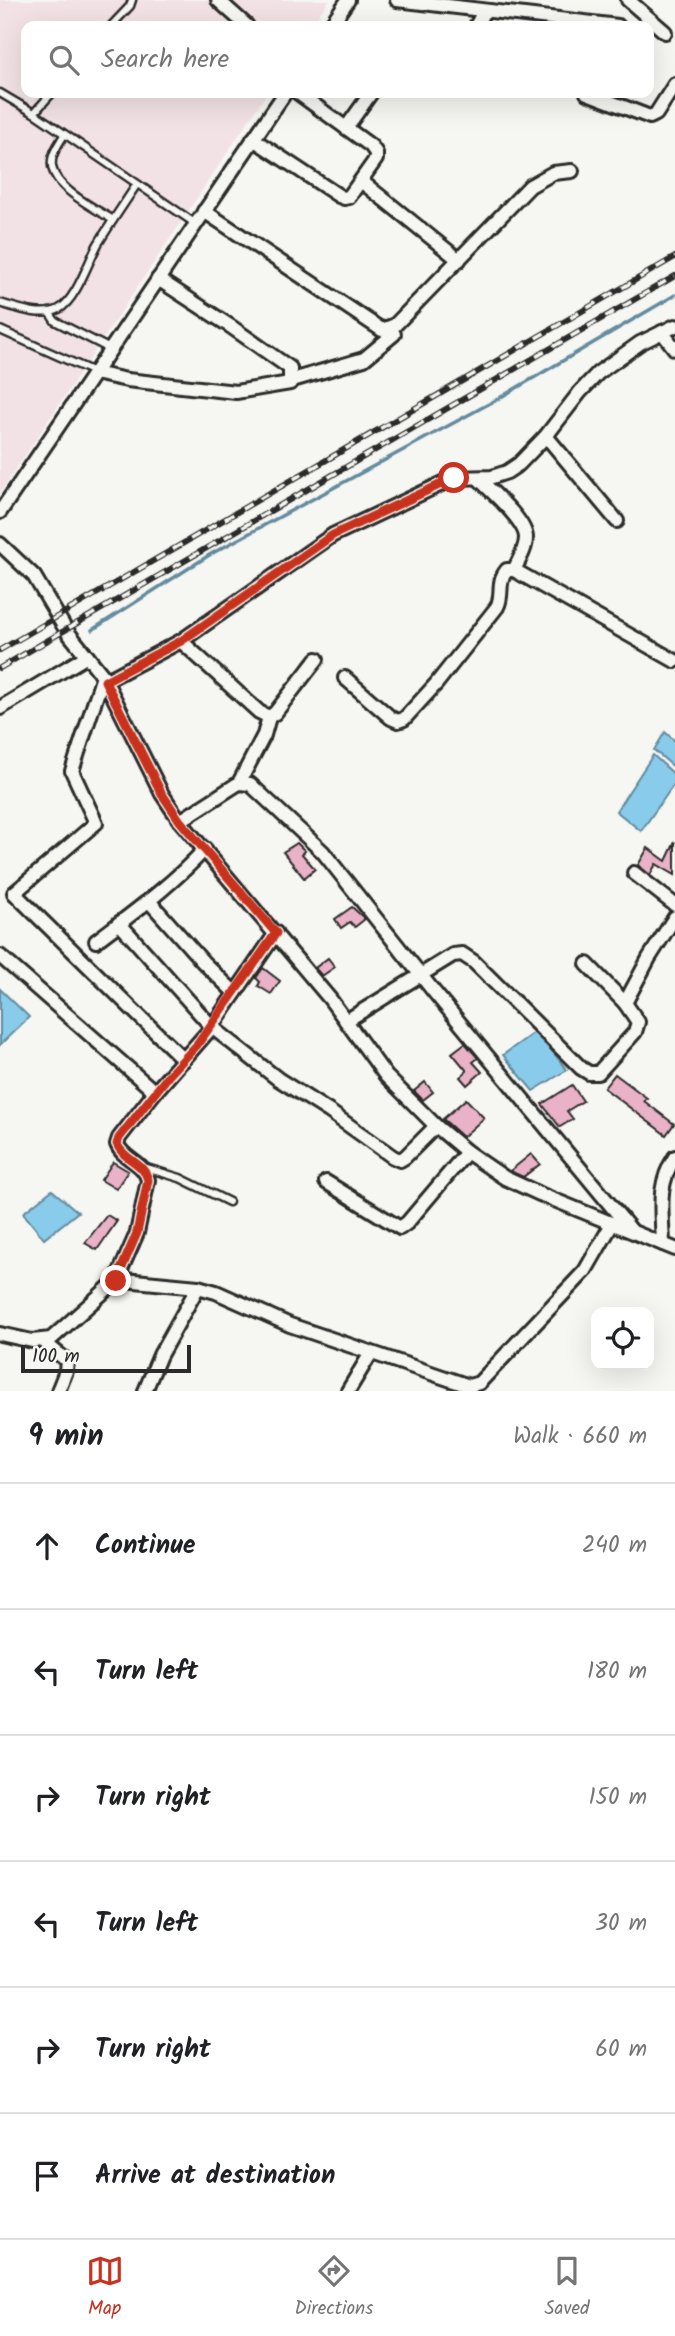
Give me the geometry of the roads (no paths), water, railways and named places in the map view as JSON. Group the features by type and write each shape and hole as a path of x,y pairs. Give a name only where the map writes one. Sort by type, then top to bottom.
{"street":[{"path":"218,0 241,21"},
{"path":"397,0 507,13 544,21"},
{"path":"494,0 507,13"},
{"path":"628,0 670,33"},
{"path":"333,21 345,1"},
{"path":"479,21 484,11"},
{"path":"616,98 650,117 656,114 675,84"},
{"path":"0,512 282,98"},
{"path":"253,139 344,198 349,197 376,159 376,153 371,146 305,98"},
{"path":"346,128 368,98"},
{"path":"204,211 382,330 396,325 530,186 553,173 572,171"},
{"path":"361,181 459,260"},
{"path":"158,279 290,368 289,381"},
{"path":"184,1060 14,893 96,823 72,771 104,678 181,641 333,535 454,478 492,477 508,472 547,436 598,373 640,343 675,326"},
{"path":"662,332 675,349"},
{"path":"94,373 127,380 236,392 289,383 364,359 394,334"},
{"path":"547,436 617,520"},
{"path":"478,478 521,523 526,537 525,547 514,569"},
{"path":"0,544 34,576 66,630 104,678 162,794 180,821 276,933 386,1076 436,1126 467,1152 505,1178 669,1246"},
{"path":"345,678 391,718 398,721 404,719 436,684 490,616 501,599 499,588 503,576 507,570 514,569 675,661"},
{"path":"181,641 259,712 269,717"},
{"path":"0,708 87,656"},
{"path":"180,821 239,783 264,735 269,717 317,659"},
{"path":"239,783 250,784 323,852 633,1232"},
{"path":"96,941 184,872 205,849"},
{"path":"634,873 675,905"},
{"path":"149,901 203,962 235,993"},
{"path":"625,1003 675,917"},
{"path":"120,923 212,1027 269,1072 393,1157 400,1160 405,1157 436,1126"},
{"path":"0,1335 43,1341 51,1339 116,1281 137,1233 148,1180 141,1166 123,1154 117,1144 155,1092 212,1027 276,933"},
{"path":"346,1021 453,955 462,954 474,962 581,1068 589,1073 597,1073 635,1032 638,1022 625,1003 587,964"},
{"path":"0,956 155,1092"},
{"path":"326,1182 400,1228 467,1152"},
{"path":"669,1246 661,1197 663,1181 675,1157"},
{"path":"593,1216 603,1195"},
{"path":"116,1281 198,1287 216,1292 290,1325 471,1389 586,1271 612,1224"},
{"path":"145,1391 160,1355 198,1287"},
{"path":"43,1341 66,1361 66,1371 58,1391"},
{"path":"351,1390 371,1353"}],"lane":[{"path":"116,21 132,0"},
{"path":"0,93 34,113 196,223"},
{"path":"34,113 48,98"},
{"path":"64,135 52,158 55,176 64,187 113,220"},
{"path":"0,303 29,311 50,312 60,309 68,301 91,256 137,184"},
{"path":"50,312 55,321 110,349"},
{"path":"0,330 94,373"},
{"path":"141,1166 180,1178 229,1202"}],"water":[{"path":"665,732 675,741 675,768 654,750"},
{"path":"653,755 675,775 675,783 641,831 616,811"},
{"path":"0,989 29,1017 0,1045"},
{"path":"536,1031 567,1070 533,1091 503,1055"},
{"path":"52,1190 78,1212 44,1239 23,1213"}],"waterway":[{"path":"92,630 211,554 496,400 675,295"}],"railway":[{"path":"0,650 675,257"},
{"path":"0,668 675,276"}]}
